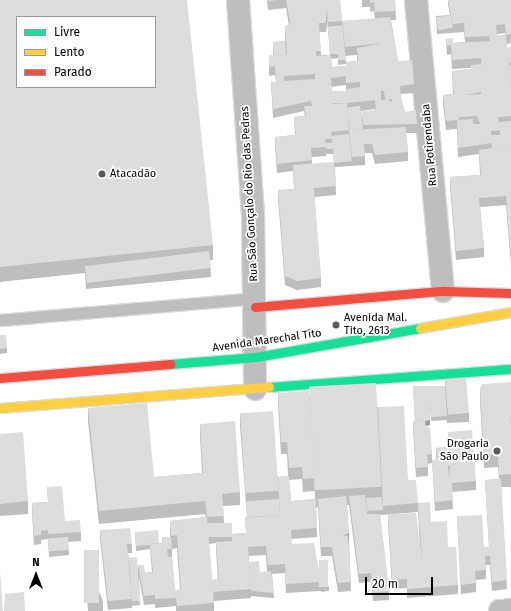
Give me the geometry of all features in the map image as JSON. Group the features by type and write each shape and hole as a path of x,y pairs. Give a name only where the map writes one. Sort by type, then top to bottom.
{"main road":[{"path":"256,302 443,291 511,294"},
{"name":"Avenida Marechal Tito","path":"0,378 256,357 511,312"},
{"path":"0,408 511,369"}],"street":[{"name":"Rua São Gonçalo do Rio das Pedras","path":"238,0 256,302 256,389"},
{"name":"Rua Potirendaba","path":"416,0 443,291"},
{"path":"500,611 511,610"}],"lane":[{"path":"0,320 256,302"}],"building":[{"name":"Atacadão","path":"0,0 187,0 213,245 0,267"},
{"path":"286,0 340,0 342,21 390,17 398,61 412,60 414,84 400,86 401,98 405,112 416,110 417,124 363,125 362,111 376,110 375,100 347,103 349,130 331,132 332,139 325,139 326,147 311,148 312,160 277,164 275,137 296,135 294,117 306,116 304,106 312,106 311,101 273,109 271,82 276,82 275,66 269,67 269,55 287,54 285,26 290,25","holes":["327,9 328,22 342,21 345,47 383,43 357,48 358,61 346,62 346,66 332,67 331,55 316,56 316,51 321,51 319,23 326,23","315,74 315,79 284,81 284,76","346,76 346,83 360,82 360,87 347,89 347,103 333,104 331,78","381,91 384,91 385,100 381,100"]},
{"path":"370,0 395,0 396,11 375,12 374,2 370,3"},
{"path":"448,0 511,0 511,34 506,35 507,47 511,47 511,62 509,62 511,116 498,117 500,130 491,131 492,143 458,148 457,120 446,121 443,95 454,94 452,71 471,69 471,65 481,64 481,58 452,60 451,45 447,46 446,39 453,38 453,43 490,41 489,36 465,37 464,23 453,24","holes":["505,24 506,35 497,35 496,25","481,92 481,94 465,95","477,116 480,124 473,124 473,119 459,120 459,117"]},
{"path":"451,15 453,28 438,30 436,17"},
{"path":"342,25 346,60 338,60 338,54 330,54 328,27"},
{"path":"285,41 286,54 274,55 273,42"},
{"path":"509,66 511,66 511,87"},
{"path":"332,91 347,91 347,103 332,103"},
{"path":"360,106 363,129 350,130 347,108"},
{"path":"511,121 511,145 492,148 491,135 500,135 499,122"},
{"path":"406,127 408,152 375,155 372,144 364,144 365,156 352,157 349,130"},
{"path":"349,134 352,161 334,163 333,149 326,149 325,143 332,143 332,136"},
{"path":"511,145 511,257 506,196 479,198 484,248 456,251 450,177 481,175 479,150"},
{"path":"334,162 336,186 314,188 321,278 297,281 285,276 278,190 294,189 293,165"},
{"path":"209,251 211,268 87,283 85,266"},
{"path":"0,335 6,335 7,348 0,349"},
{"path":"466,378 469,413 448,415 445,380"},
{"name":"Drogaria São Paulo","path":"511,382 511,474 499,475 498,454 484,455 480,388 482,384"},
{"path":"376,383 381,487 315,490 309,387"},
{"path":"413,386 445,386 447,416 431,417 430,403 430,420 415,421"},
{"path":"309,391 315,478 303,479 302,467 289,468 287,442 281,442 278,393"},
{"path":"147,403 154,477 203,473 200,424 235,421 240,492 222,494 224,516 207,517 205,501 99,511 88,408"},
{"path":"404,406 408,480 416,480 418,503 383,506 378,407"},
{"path":"273,411 279,491 246,493 240,413"},
{"path":"425,420 426,427 430,427 432,454 427,455 428,467 416,468 413,421"},
{"path":"472,430 476,481 452,483 453,500 435,502 432,460 437,459 436,448 449,447 448,432","holes":["448,466 450,466 449,479"]},
{"path":"23,432 28,501 0,504 0,434"},
{"path":"289,476 291,501 316,499 317,528 291,530 292,544 314,543 321,582 286,584 285,564 268,565 266,546 248,547 251,589 213,592 212,580 219,579 216,542 232,541 232,534 246,533 245,518 280,515 278,477"},
{"path":"501,479 507,580 492,582 490,556 485,556 486,570 475,571 476,583 461,585 457,516 482,515 484,547 489,547 485,480"},
{"path":"62,486 65,521 80,520 81,532 48,534 48,530 41,531 41,535 34,536 32,503 48,502 47,487"},
{"path":"365,495 367,514 380,514 389,591 373,593 371,573 359,574 349,496"},
{"path":"346,496 349,533 343,536 348,535 351,582 338,583 332,547 321,547 318,499"},
{"path":"382,497 383,510 367,511 366,498"},
{"path":"279,499 280,515 247,517 246,501"},
{"path":"430,502 431,522 447,521 448,547 456,547 458,585 407,589 407,579 392,580 388,514 416,513 422,559 418,503"},
{"path":"207,517 214,603 177,606 175,590 181,589 177,535 171,536 170,521"},
{"path":"207,523 232,523 232,537 207,537"},
{"path":"130,528 132,544 127,544 132,599 108,601 100,530"},
{"path":"158,530 159,543 136,546 135,532"},
{"path":"68,537 69,550 49,551 48,538"},
{"path":"162,537 171,537 172,549 167,549 168,557 172,557 176,598 155,599 155,595 144,596 138,565 144,565 145,573 153,572 150,544 163,543"},
{"path":"84,550 99,550 99,603 84,603"},
{"path":"137,557 140,601 132,601 129,558"},
{"path":"319,560 328,560 328,587 319,587"},
{"path":"259,561 260,572 271,571 274,593 251,591 249,562"},
{"path":"0,571 3,611 0,611"},
{"path":"24,592 25,611 4,611 5,594"}],"traffic: fast":[{"path":"170,364 256,357 420,328"},
{"path":"269,387 511,369"}],"traffic: slow":[{"path":"420,328 511,312"},
{"path":"0,408 269,387"}],"traffic: jam":[{"path":"255,307 443,291 511,293"},
{"path":"0,378 170,364"}],"place":[{"name":"Atacadão","path":"102,174"},
{"name":"Avenida Mal. Tito, 2613","path":"336,325"},
{"name":"Drogaria São Paulo","path":"497,451"}]}
